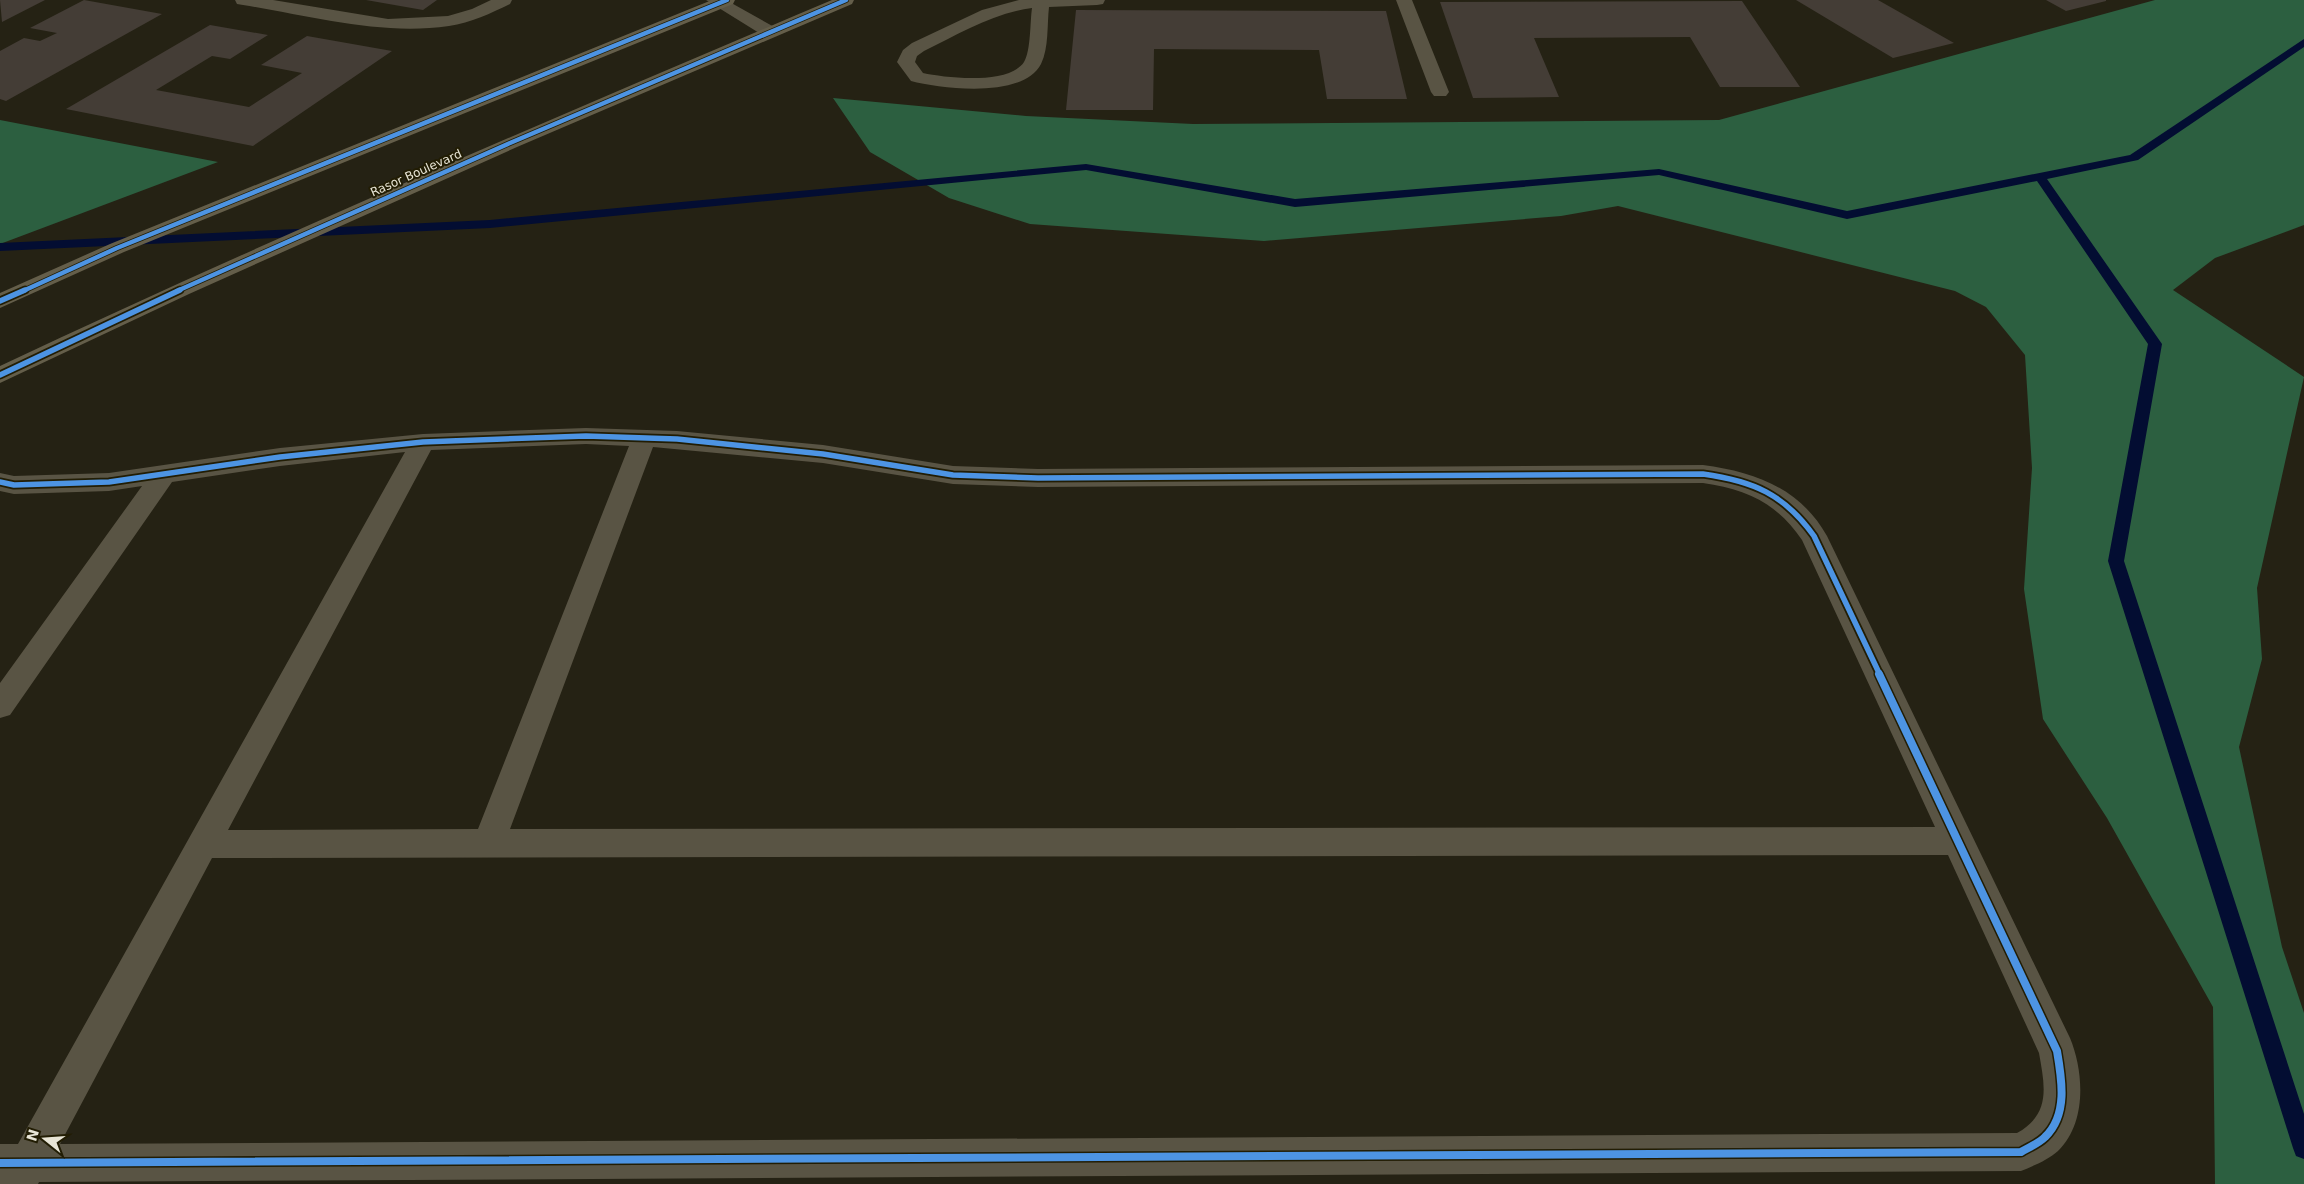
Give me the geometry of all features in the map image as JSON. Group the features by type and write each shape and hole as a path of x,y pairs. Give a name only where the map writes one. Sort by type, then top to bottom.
{"main road":[{"name":"Rasor Boulevard","path":"0,375 181,289 846,0"},
{"path":"0,301 117,248 720,1"}],"street":[{"path":"243,0 388,24 449,22 478,13 504,0"},
{"path":"1041,2 1032,64 1024,72 1010,78 985,82 944,82 917,76 906,62 909,54 918,47 997,10 1041,2 1097,0"},
{"path":"1404,0 1440,92"},
{"path":"720,1 770,32"},
{"path":"0,482 14,484 109,482 280,457 423,442 586,436 677,439 824,454 954,475 1038,478 1703,474 1730,476 1748,482 1782,499 1802,516 1814,536 2057,1051 2063,1083 2060,1112 2045,1136 2021,1152 15,1170"},
{"path":"490,843 644,438"},
{"path":"15,1170 203,844 423,442"},
{"path":"0,706 164,474"},
{"path":"203,844 1957,841"}],"green space":[{"path":"2155,0 2304,0 2304,225 2215,258 2173,290 2304,377 2257,588 2262,659 2239,747 2282,947 2304,1013 2304,1184 2215,1184 2213,1007 2107,818 2043,719 2024,589 2032,468 2025,355 1986,307 1955,291 1618,206 1561,216 1264,241 1030,224 949,198 870,152 833,98 1026,116 1193,124 1719,120"},
{"path":"0,120 218,162 0,244"}],"building":[{"path":"0,0 45,0 2,22"},
{"path":"84,0 162,14 6,101 0,99 0,51 24,38 40,41 57,33 30,28"},
{"path":"366,0 437,0 423,10"},
{"path":"1796,0 1878,0 1954,43 1893,58"},
{"path":"2046,0 2106,0 2106,1 2066,11"},
{"path":"1742,1 1800,87 1720,87 1690,37 1534,38 1559,97 1473,98 1440,2"},
{"path":"1076,10 1386,11 1407,99 1327,99 1319,50 1154,49 1153,110 1066,110"},
{"path":"210,25 268,35 230,59 212,56 156,90 249,107 302,73 261,65 307,36 392,51 253,146 66,109"}],"waterway":[{"path":"0,247 490,224 1086,167 1295,203 1659,172 1847,215 2134,158 2304,42"},
{"path":"2040,177 2155,344 2116,561 2304,1148"}],"cycle path":[{"path":"0,301 117,248 727,0"},
{"path":"0,375 181,289 510,143 846,0"},
{"path":"0,482 14,485 109,482 280,457 423,442 586,436 677,439 823,454 953,475 1038,478 1703,474 1721,476 1753,484 1780,499 1792,509 1814,536 2057,1051 2062,1084 2061,1107 2053,1128 2045,1137 2021,1152 0,1163"}]}
